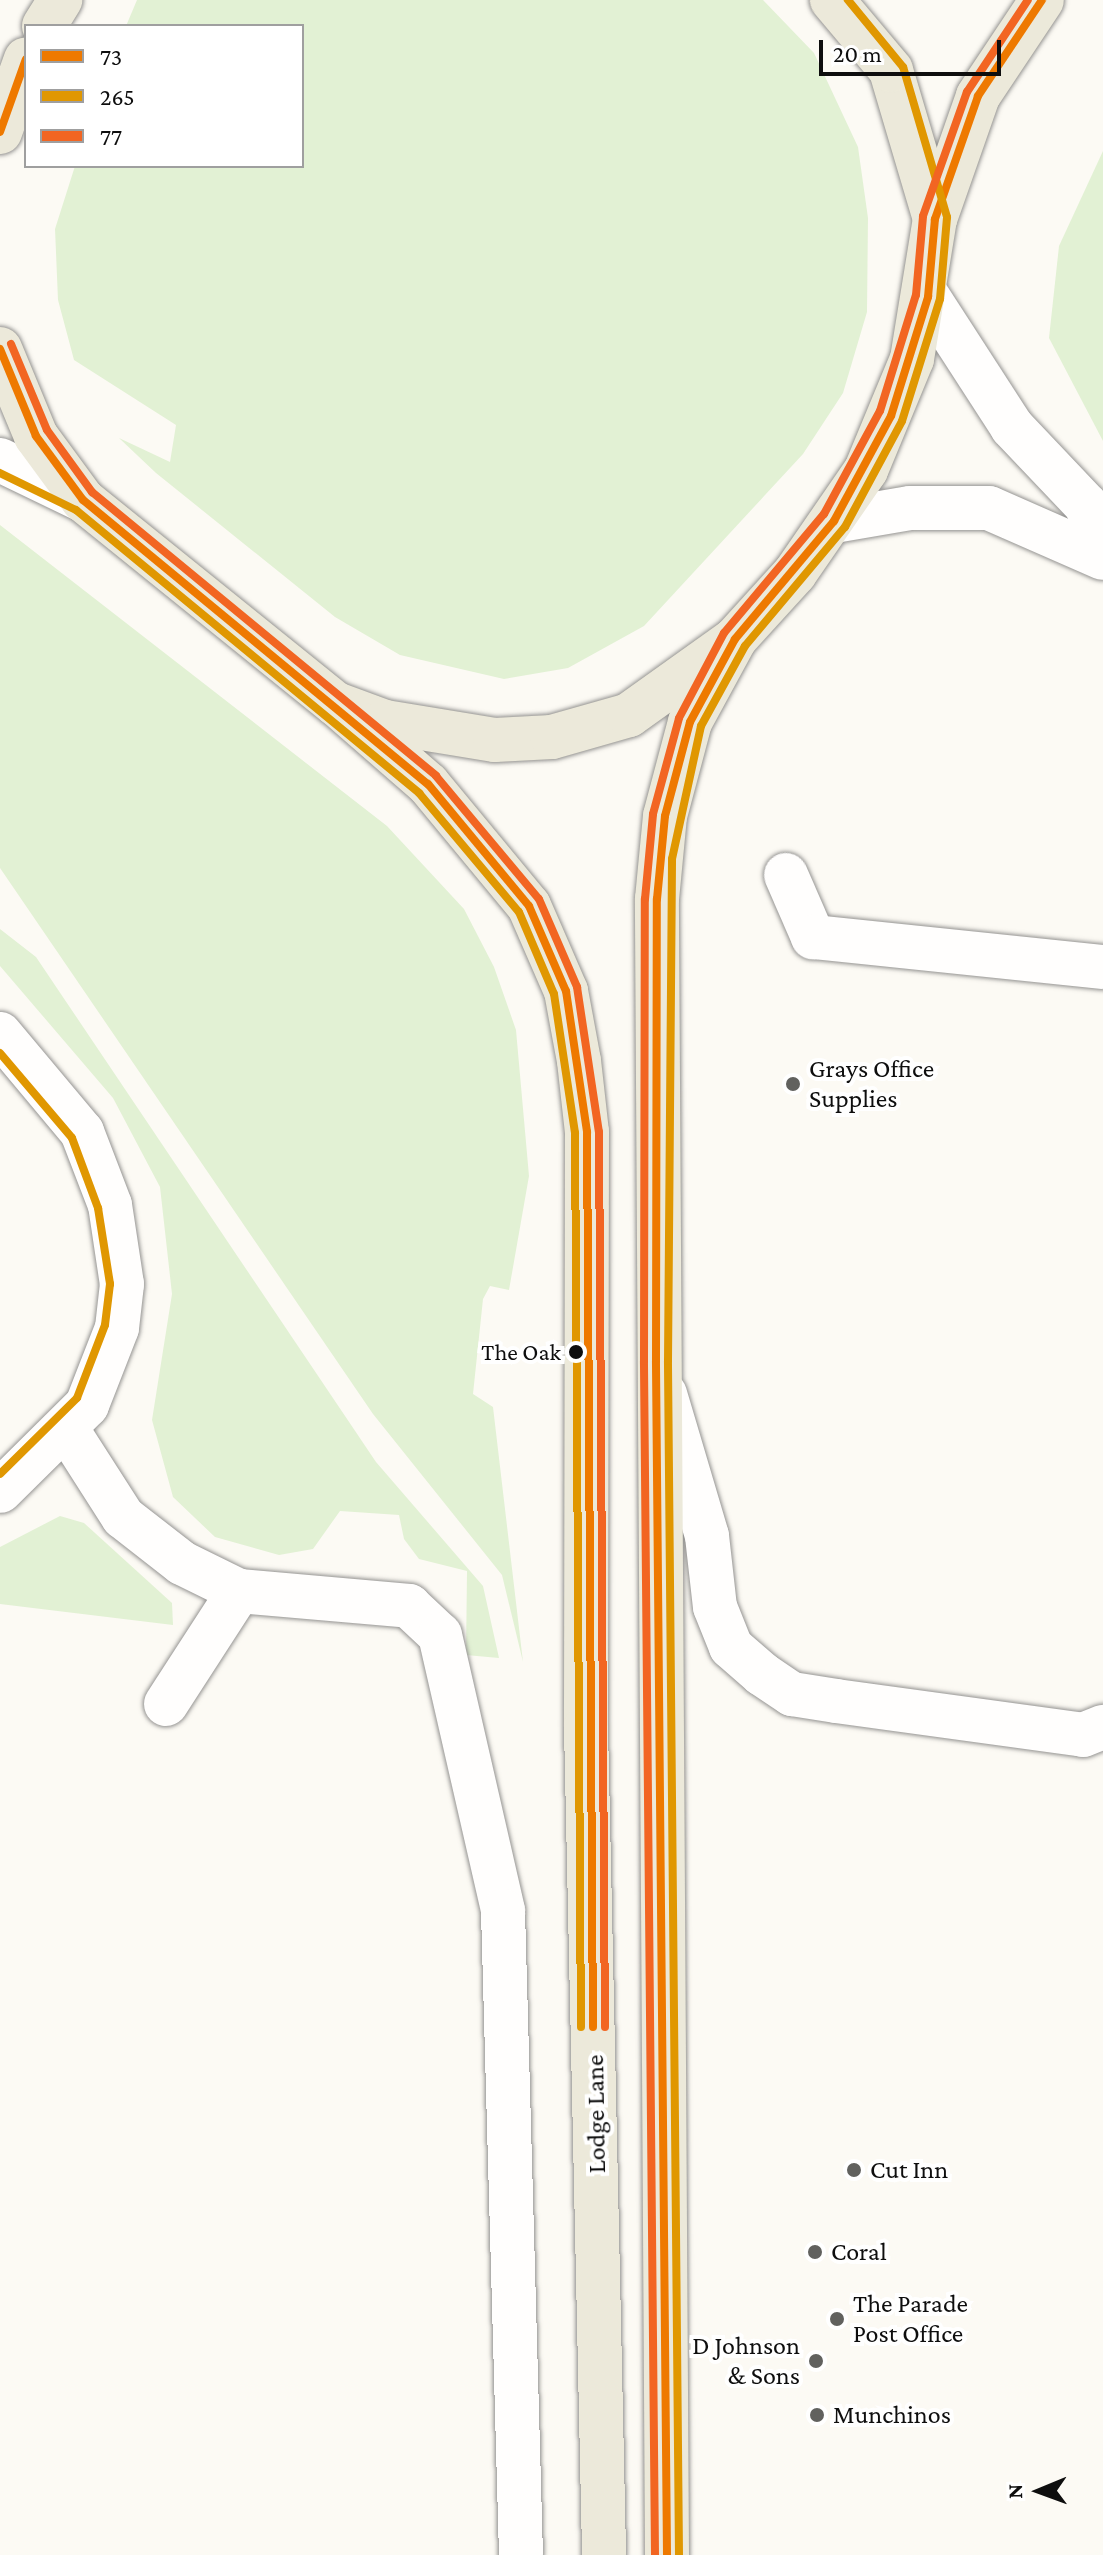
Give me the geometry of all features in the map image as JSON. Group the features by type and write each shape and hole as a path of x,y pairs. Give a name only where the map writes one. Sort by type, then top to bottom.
{"main road":[{"path":"832,0 891,70 935,219"},
{"path":"667,2555 656,1361 660,858 690,722 735,639 834,521 891,416 928,297 935,219 978,96 1042,0"},
{"path":"0,132 24,65"},
{"name":"Lodge Lane","path":"0,349 36,436 83,500 336,704 428,784 529,906 566,991 579,1061 587,1132 586,1727 604,2555"},
{"path":"336,704 466,737 552,737 629,715 735,639"}],"street":[{"path":"928,297 1012,427 1086,505 1103,543"},
{"path":"0,460 83,500"},
{"path":"834,521 910,508 989,508 1103,558"},
{"path":"786,875 813,937 1103,967"},
{"path":"0,1034 82,1132 118,1240 117,1328 102,1377 68,1431 0,1491"},
{"path":"656,1361 707,1536 715,1607 731,1647 762,1674 792,1694 836,1701 1083,1735 1103,1727"},
{"path":"68,1431 123,1517 182,1563 239,1591 409,1606 440,1635 503,1911 521,2555"},
{"path":"166,1704 239,1591"}],"green space":[{"path":"137,0 763,0 814,53 858,147 868,218 867,312 843,393 803,454 644,626 568,668 504,679 400,655 335,617 156,473 119,438 170,462 176,425 74,360 58,300 55,229 74,168 304,168 304,24 127,24"},
{"path":"1103,151 1103,441 1049,338 1059,246"},
{"path":"0,525 387,826 464,909 494,967 516,1030 529,1176 509,1290 490,1286 483,1299 473,1394 493,1407 523,1662 502,1575 373,1414 0,868"},
{"path":"0,929 36,957 376,1462 483,1586 499,1658 466,1655 467,1571 419,1559 404,1539 399,1515 340,1511 313,1549 279,1555 215,1537 173,1497 152,1420 172,1294 160,1187 113,1098 0,966"},
{"path":"60,1516 84,1523 172,1603 173,1625 0,1604 0,1547"}],"transit line":[{"name":"265","path":"679,2555 668,1361 672,859 701,726 745,646 845,527 902,421 940,299 947,217 903,67 848,0"},
{"name":"77","path":"655,2555 644,1361 645,899 653,814 679,718 724,633 824,514 880,411 916,295 923,216 967,92 1028,0"},
{"name":"73","path":"667,2555 656,1361 657,899 665,816 690,722 735,639 834,521 891,416 928,297 935,219 978,96 1042,0"},
{"name":"73","path":"0,132 24,65"},
{"name":"77","path":"11,344 47,430 92,492 436,776 539,899 577,987 599,1132 605,2027"},
{"name":"73","path":"0,349 36,436 83,500 428,784 529,906 566,991 587,1132 593,2027"},
{"name":"265","path":"0,473 76,510 419,793 519,912 554,994 575,1133 581,2027"},
{"name":"265","path":"0,1053 72,1138 98,1208 110,1284 105,1325 77,1398 0,1474"}],"place":[{"name":"Grays Office Supplies","path":"793,1084"},
{"name":"The Oak","path":"576,1352"},
{"name":"Cut Inn","path":"854,2170"},
{"name":"Coral","path":"815,2252"},
{"name":"The Parade Post Office","path":"837,2319"},
{"name":"D Johnson & Sons","path":"816,2361"},
{"name":"Munchinos","path":"817,2415"}]}
